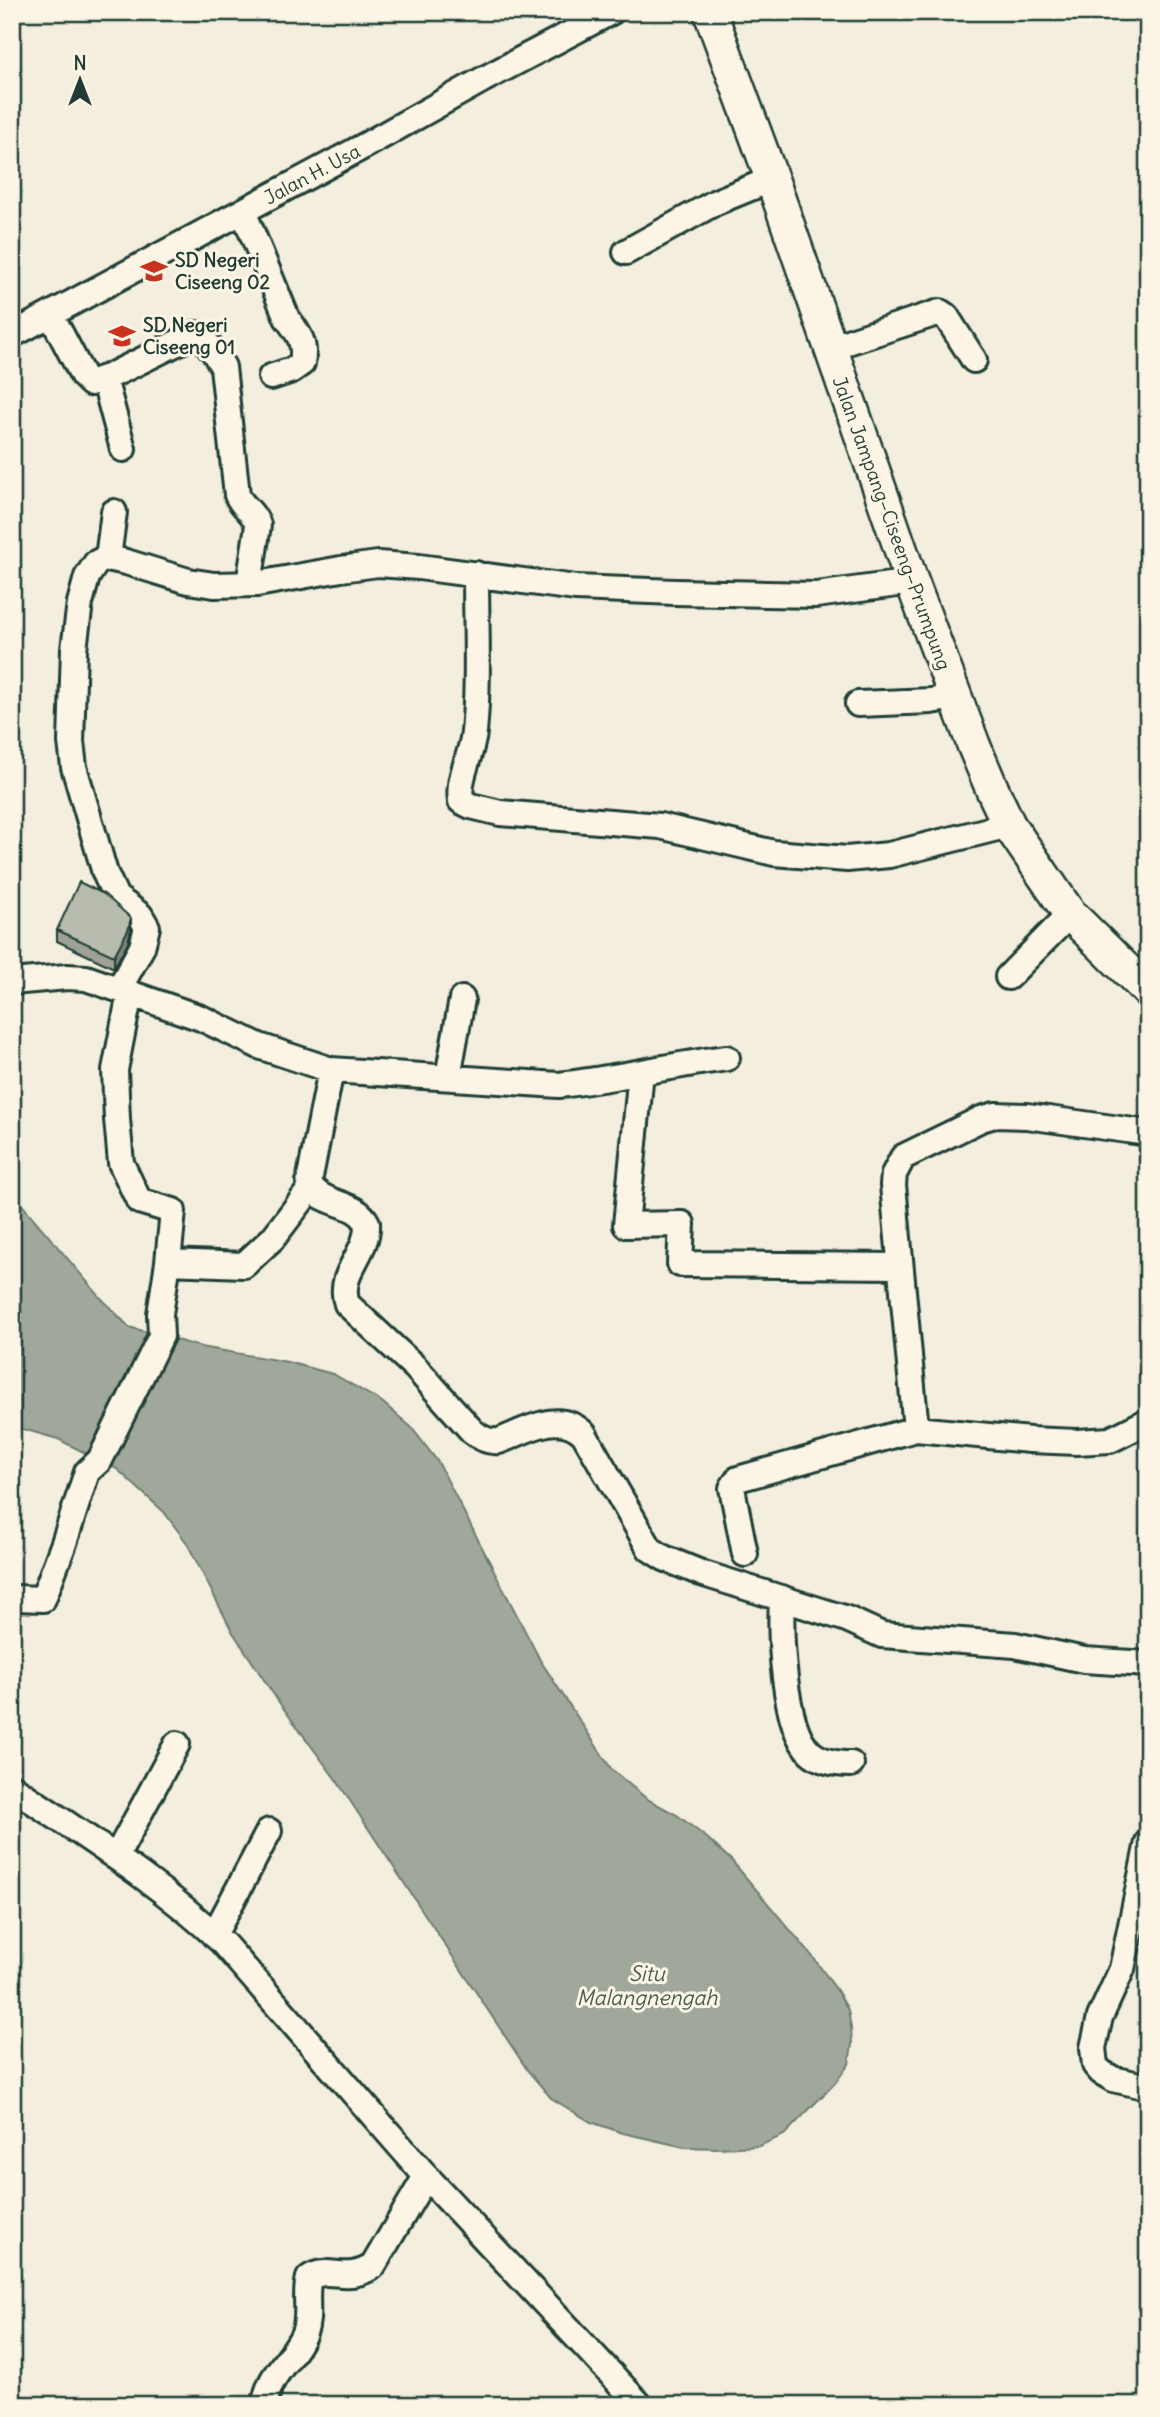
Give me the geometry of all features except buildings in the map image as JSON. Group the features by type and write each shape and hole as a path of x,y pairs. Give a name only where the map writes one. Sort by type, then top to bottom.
{"main road":[{"name":"Jalan Jampang–Ciseeng–Prumpung","path":"710,12 772,179 912,582 974,746 1009,825 1070,914 1148,991"}],"street":[{"name":"Jalan H. Usa","path":"12,335 611,12"},
{"path":"626,252 703,208 772,179"},
{"path":"243,211 287,318 298,333 304,351 302,363 292,370 271,377"},
{"path":"829,348 940,312 946,316 974,360"},
{"path":"51,314 86,380 94,383 195,334 202,337 220,359 226,386 237,495 240,502 255,517 258,525 249,584"},
{"path":"104,378 122,449"},
{"path":"108,558 114,512"},
{"path":"12,1600 43,1599 87,1472 100,1460 160,1336 160,1314 173,1211 139,1201 121,1163 115,1070 125,991 147,927 140,915 116,897 108,879 74,766 71,742 74,649 80,603 90,569 108,558 188,581 249,584 378,564 576,587 816,595 912,582"},
{"path":"475,574 477,657 474,733 471,753 459,788 461,801 471,806 500,813 660,827 774,853 848,859 889,855 1009,825"},
{"path":"858,704 931,701 955,696"},
{"path":"1008,977 1070,914"},
{"path":"12,982 86,978 201,1018 259,1046 331,1070 559,1085 592,1082 727,1058"},
{"path":"448,1077 462,999"},
{"path":"331,1070 309,1182 319,1195 357,1211 366,1223 365,1242 346,1279 343,1292 347,1304 416,1368 472,1431 492,1442 548,1423 562,1421 573,1424 584,1434 650,1549 664,1558 701,1573 846,1619 882,1635 896,1638 1015,1646 1084,1660 1148,1664"},
{"path":"641,1072 626,1226 682,1224 680,1264 900,1266"},
{"path":"916,1429 894,1174 904,1157 981,1119 995,1115 1027,1116 1148,1133"},
{"path":"168,1262 244,1265 273,1238 311,1188"},
{"path":"745,1554 732,1488 738,1479 916,1429 1030,1440 1110,1440 1148,1421"},
{"path":"782,1598 780,1629 787,1692 801,1740 810,1752 824,1760 851,1764"},
{"path":"116,1857 177,1744"},
{"path":"12,1787 116,1857 200,1921 426,2176 640,2405"},
{"path":"214,1935 269,1831"},
{"path":"1148,1842 1122,1969 1093,2038 1093,2057 1101,2072 1113,2079 1148,2087"},
{"path":"265,2405 272,2379 304,2333 308,2321 309,2278 319,2274 359,2275 373,2266 426,2176"}],"water":[{"name":"Situ Malangnengah","path":"12,1193 100,1297 129,1327 201,1347 287,1362 333,1374 382,1402 411,1427 438,1462 540,1660 612,1770 647,1799 677,1815 732,1861 813,1957 848,2010 852,2044 849,2064 835,2083 784,2135 759,2146 717,2148 684,2147 623,2133 591,2122 551,2098 528,2071 337,1781 278,1701 232,1631 187,1543 164,1512 117,1469 58,1439 12,1426"}],"place":[{"name":"SD Negeri Ciseeng 02","path":"154,271"},
{"name":"SD Negeri Ciseeng 01","path":"122,336"}]}
